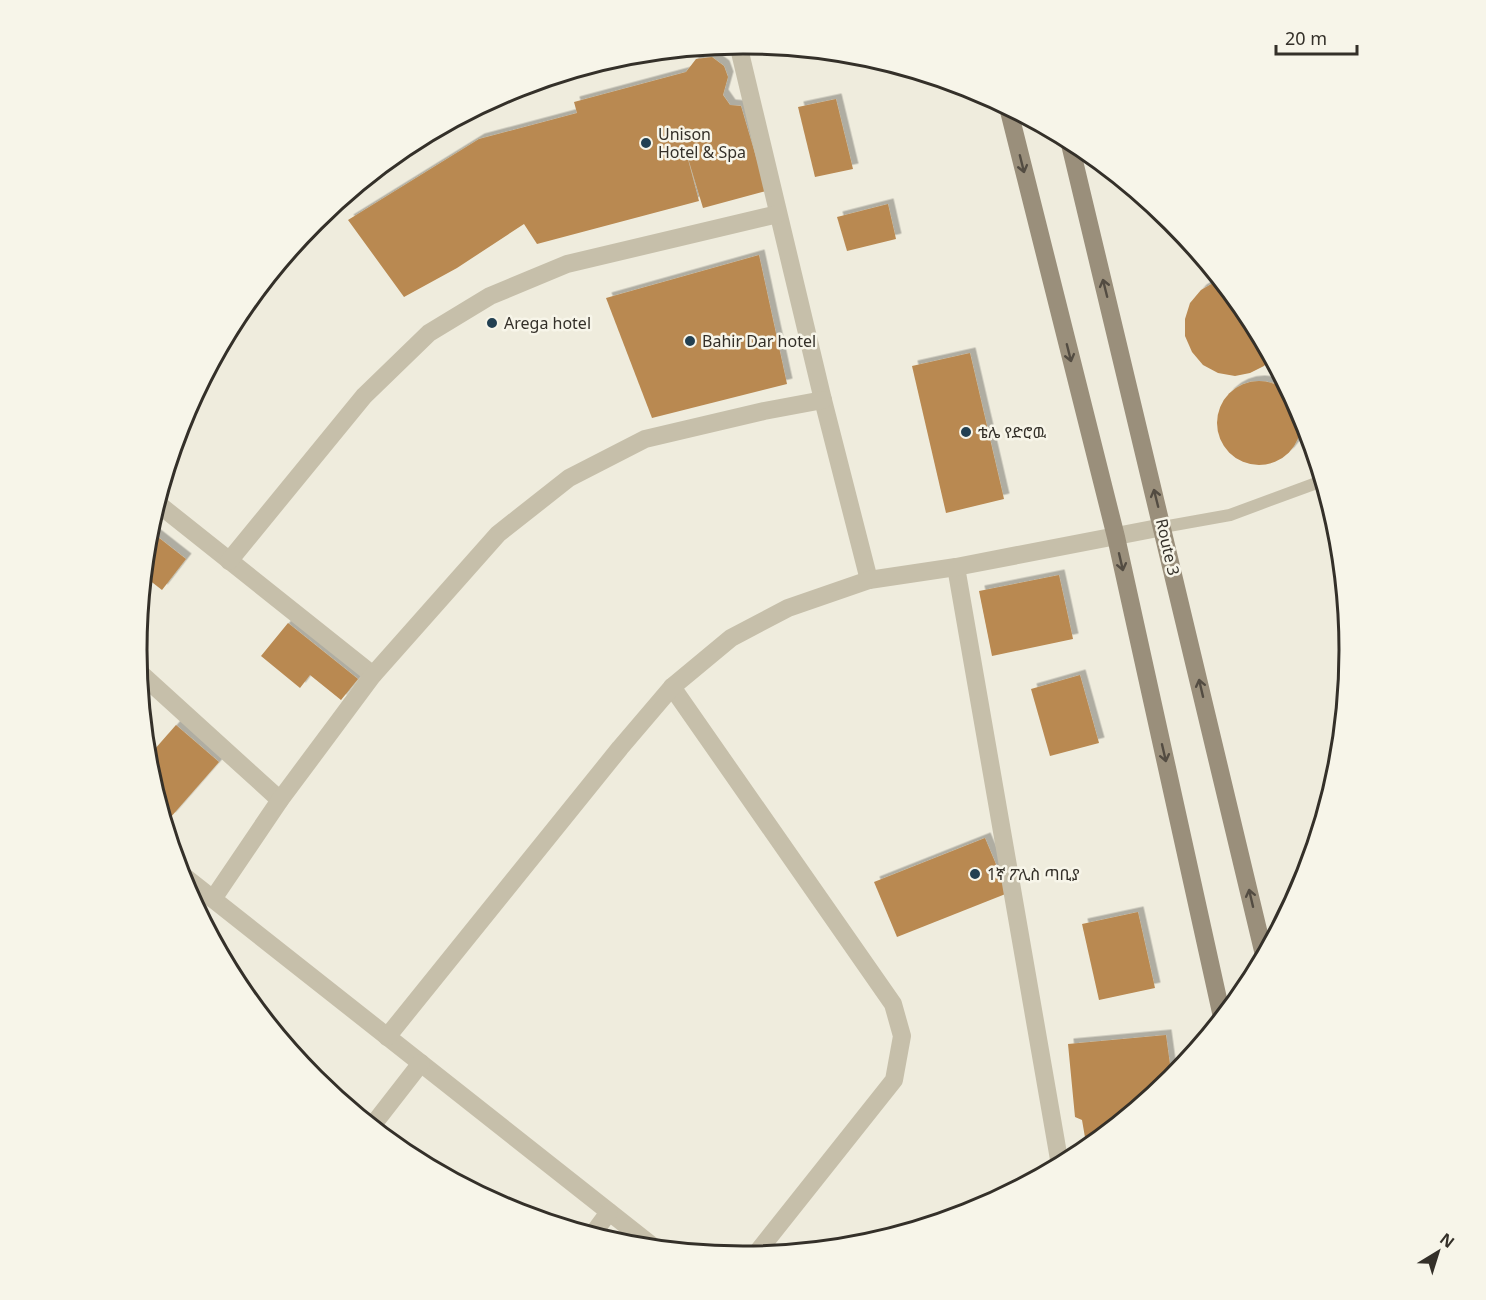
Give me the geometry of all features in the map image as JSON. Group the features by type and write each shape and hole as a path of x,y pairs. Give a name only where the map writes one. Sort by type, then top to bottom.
{"main road":[{"path":"1011,117 1116,537 1220,1008"},
{"name":"Route 3","path":"1072,153 1261,944"}],"street":[{"path":"740,54 869,580"},
{"path":"229,561 364,396 429,333 490,296 567,264 778,213"},
{"path":"213,899 280,800 373,675 498,534 569,478 645,439 764,411 824,400"},
{"path":"164,509 373,675"},
{"path":"387,1037 620,748 672,687 731,638 788,608 869,580 956,567 1163,527"},
{"path":"956,567 1058,1155"},
{"path":"148,680 280,800"},
{"path":"672,687 893,1004 902,1036 894,1080 763,1245"},
{"path":"195,885 641,1237"},
{"path":"377,1120 421,1063"},
{"path":"597,1228 609,1212"}],"lane":[{"path":"1163,527 1230,515 1315,484"}],"building":[{"path":"712,57 724,66 728,77 723,95 730,105 741,106 766,191 703,208 685,148 699,201 537,244 524,224 457,268 404,297 348,220 479,139 577,113 574,102 686,72 696,59"},
{"path":"836,99 853,169 815,177 798,107"},
{"path":"888,204 896,239 847,251 837,217"},
{"path":"759,255 787,384 652,418 606,298"},
{"path":"1213,283 1216,287 1239,319 1266,364 1264,366 1250,373 1235,376 1218,373 1203,365 1192,352 1185,336 1185,319 1190,303 1201,290"},
{"path":"970,353 1004,499 946,513 912,366"},
{"path":"1251,382 1267,382 1278,386 1299,435 1294,446 1282,458 1267,464 1251,464 1236,458 1224,446 1218,431 1218,415 1224,400 1236,388"},
{"path":"158,537 186,559 162,590 151,581"},
{"path":"1059,575 1073,639 992,656 979,591"},
{"path":"288,623 358,679 341,700 310,675 300,688 261,656"},
{"path":"1080,675 1099,743 1050,756 1031,689"},
{"path":"176,725 219,762 171,817 158,766 155,749"},
{"path":"985,838 1008,893 897,937 874,882"},
{"path":"1138,912 1155,988 1099,1000 1082,924"},
{"path":"1166,1035 1170,1065 1136,1098 1085,1138 1082,1120 1075,1117 1068,1044"}],"place":[{"name":"Unison Hotel & Spa","path":"646,143"},
{"name":"Arega hotel","path":"492,323"},
{"name":"Bahir Dar hotel","path":"690,341"},
{"name":"ቴሌ የድሮዉ","path":"966,432"},
{"name":"1ኛ ፖሊስ ጣቢያ","path":"975,874"}]}
